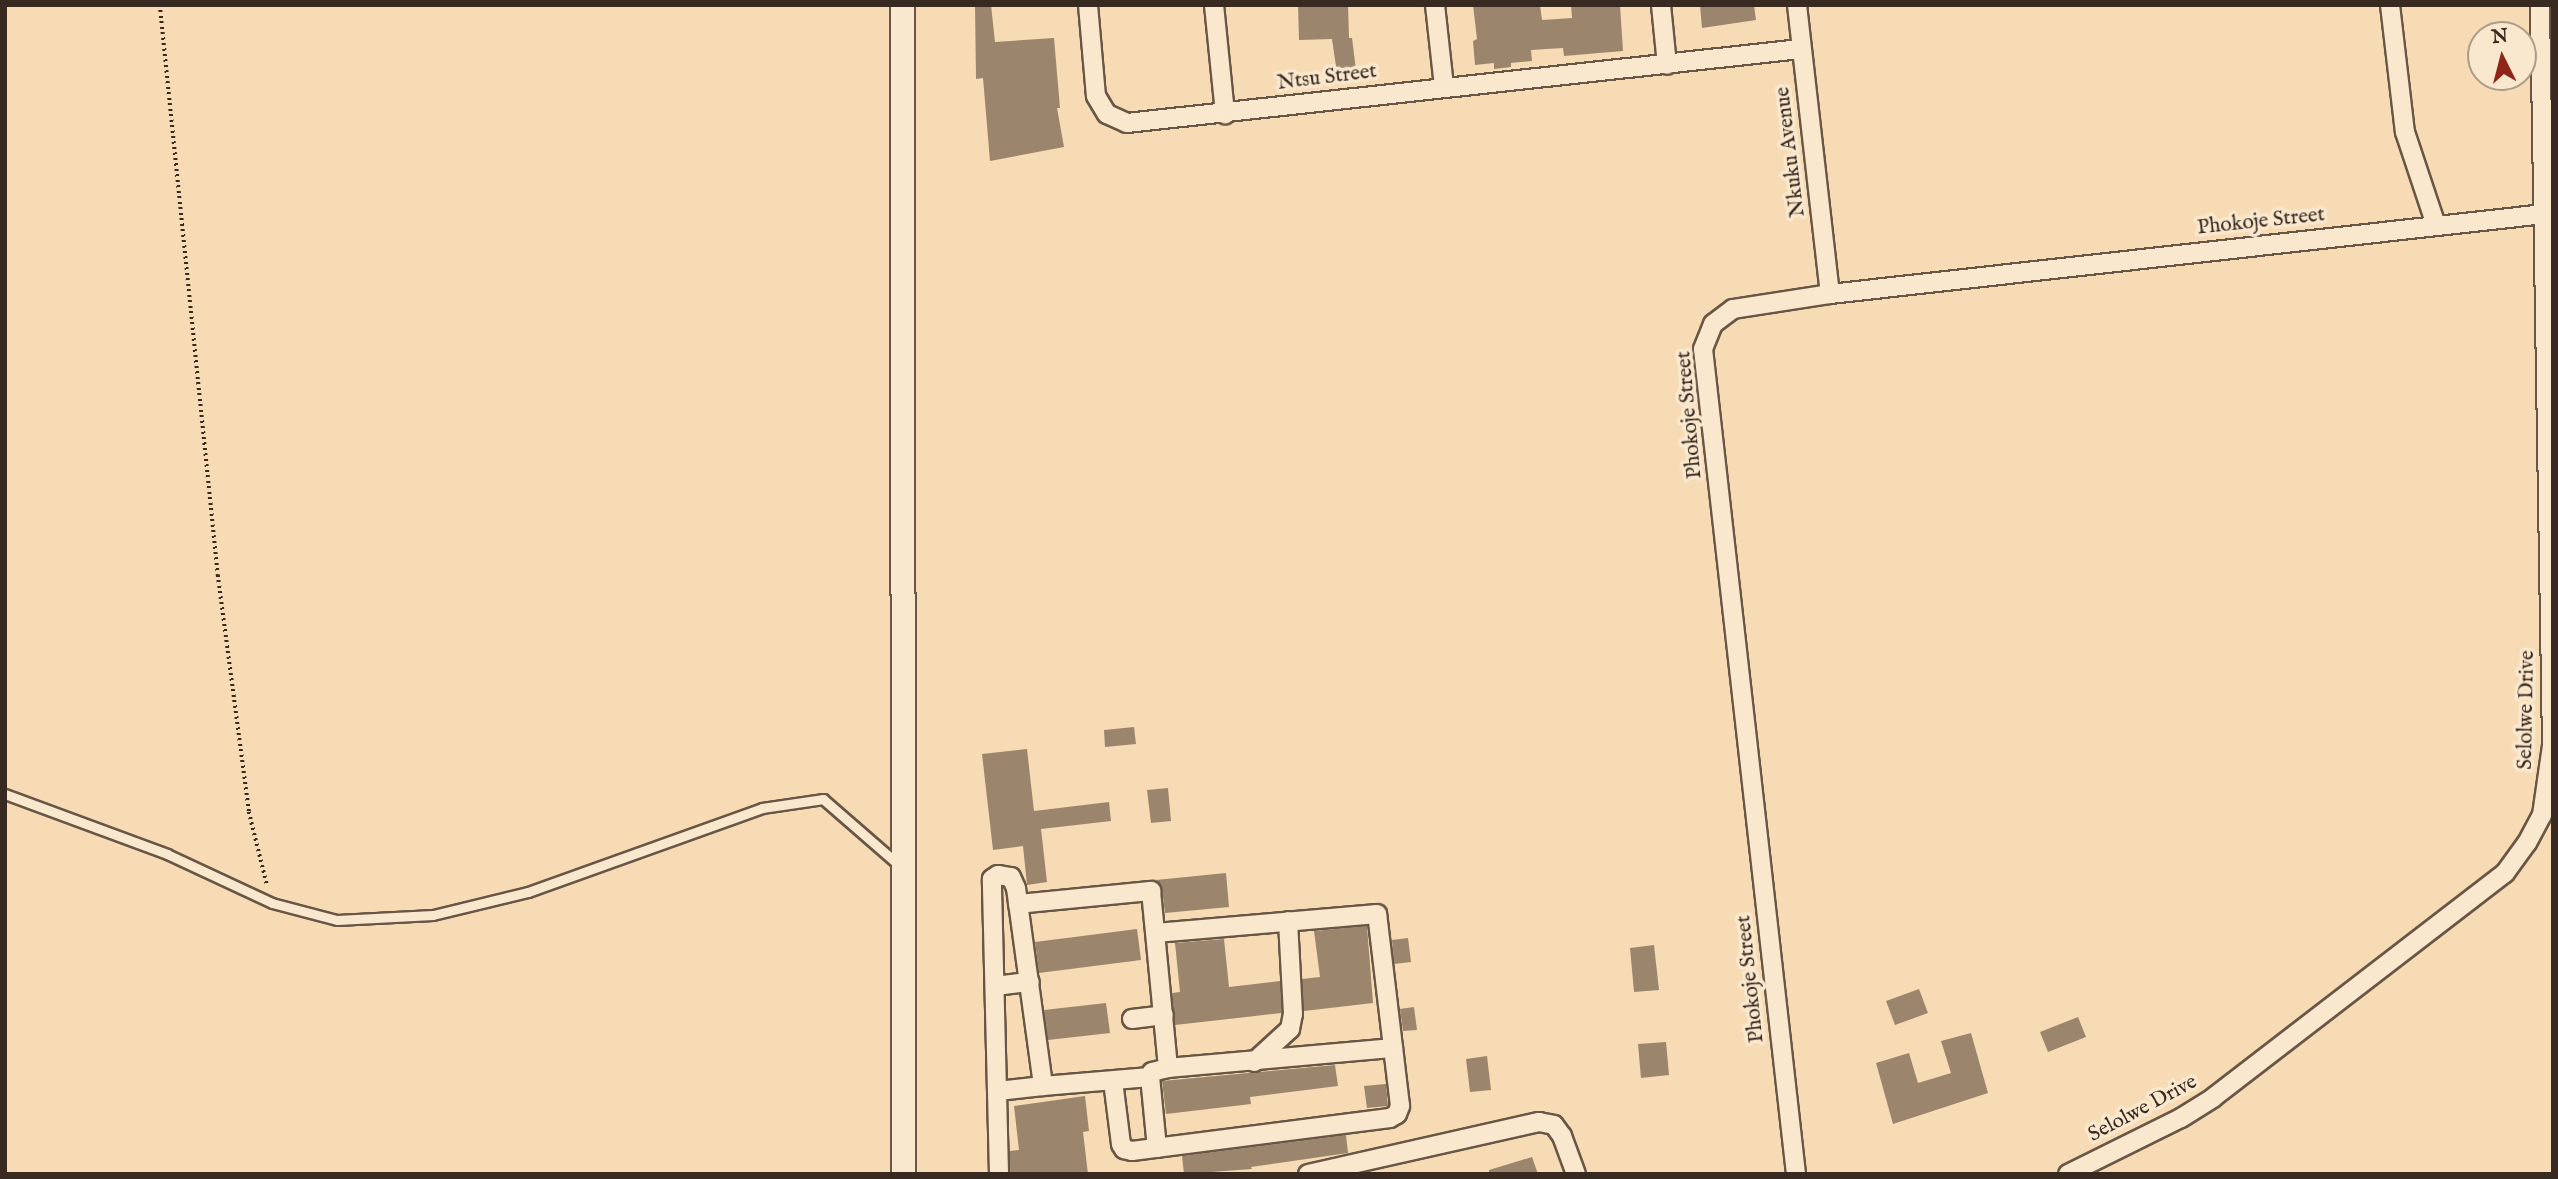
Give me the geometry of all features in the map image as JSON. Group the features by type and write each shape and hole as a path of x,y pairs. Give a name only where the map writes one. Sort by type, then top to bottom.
{"street":[{"path":"902,5 903,1174"},
{"name":"Ntsu Street","path":"1088,5 1096,96 1107,114 1127,123 1801,49"},
{"path":"1214,5 1225,114"},
{"path":"1435,5 1444,87"},
{"path":"1661,5 1667,65"},
{"name":"Nkuku Avenue","path":"1797,5 1830,294"},
{"path":"2390,5 2405,132 2436,225"},
{"name":"Selolwe Drive","path":"2068,1174 2181,1118 2214,1097 2505,873 2527,844 2542,815 2552,746 2549,321 2544,214 2546,31 2540,5"},
{"name":"Phokoje Street","path":"1796,1174 1703,349 1713,324 1733,309 1830,294 2544,214"},
{"path":"999,1174 992,879 998,875 1011,877 1018,904 1043,1087"},
{"path":"1018,904 1147,890 1152,896 1168,1068"},
{"path":"1113,1081 1124,1149 1157,1148 1390,1118 1397,1114 1400,1106 1377,914 1156,933"},
{"path":"1254,1062 1290,1030 1293,1014 1288,921"},
{"path":"995,986 1030,982"},
{"path":"1132,1019 1164,1015"},
{"path":"1157,1148 1150,1077 1152,1072 1168,1068 1393,1048"},
{"path":"998,1091 1150,1077"},
{"path":"1308,1174 1539,1122 1554,1125 1562,1136 1576,1174"}],"lane":[{"path":"5,794 167,854 272,903 337,920 433,915 528,892 762,808 823,799 903,869"}],"path":[{"path":"160,5 218,575 249,813 272,903"}],"building":[{"path":"975,5 991,5 995,42 1054,38 1060,108 1057,108 1064,147 990,161 983,78 976,79"},
{"path":"1298,5 1348,5 1349,38 1352,38 1357,78 1338,80 1332,39 1299,40"},
{"path":"1473,5 1540,5 1542,20 1572,18 1571,5 1620,5 1623,51 1564,56 1563,48 1531,50 1532,61 1511,63 1511,67 1494,69 1494,63 1475,65 1473,41 1477,39"},
{"path":"1700,5 1754,5 1756,20 1702,28"},
{"path":"1134,727 1136,744 1105,747 1104,730"},
{"path":"1027,749 1034,811 1109,802 1111,821 1041,829 1047,882 1027,885 1023,846 993,850 982,754"},
{"path":"1168,788 1171,821 1151,823 1147,790"},
{"path":"1226,873 1229,907 1165,913 1162,889 1156,880"},
{"path":"1367,926 1373,1003 1304,1011 1302,979 1320,977 1314,931"},
{"path":"1137,929 1141,960 1039,973 1035,942"},
{"path":"1408,938 1411,962 1394,964 1392,940"},
{"path":"1224,939 1229,987 1280,981 1282,1013 1175,1025 1172,993 1180,992 1175,943"},
{"path":"1654,945 1659,990 1634,992 1630,948"},
{"path":"1919,989 1928,1013 1895,1025 1886,1001"},
{"path":"1106,1003 1110,1033 1048,1040 1044,1010"},
{"path":"1414,1007 1417,1030 1403,1031 1400,1009"},
{"path":"2078,1017 2086,1037 2048,1052 2040,1032"},
{"path":"1971,1033 1988,1093 1893,1124 1876,1063 1909,1053 1918,1083 1951,1073 1941,1041"},
{"path":"1666,1042 1669,1075 1641,1078 1638,1044"},
{"path":"1487,1056 1491,1090 1470,1092 1466,1059"},
{"path":"1335,1065 1338,1086 1250,1097 1251,1104 1166,1114 1162,1081"},
{"path":"1386,1084 1388,1106 1367,1108 1364,1086"},
{"path":"1085,1096 1089,1131 1083,1132 1088,1174 1010,1174 1010,1151 1019,1150 1014,1106"},
{"path":"1346,1135 1348,1153 1251,1167 1252,1169 1184,1174 1182,1156"},
{"path":"1532,1157 1538,1174 1489,1174 1489,1170"}]}
